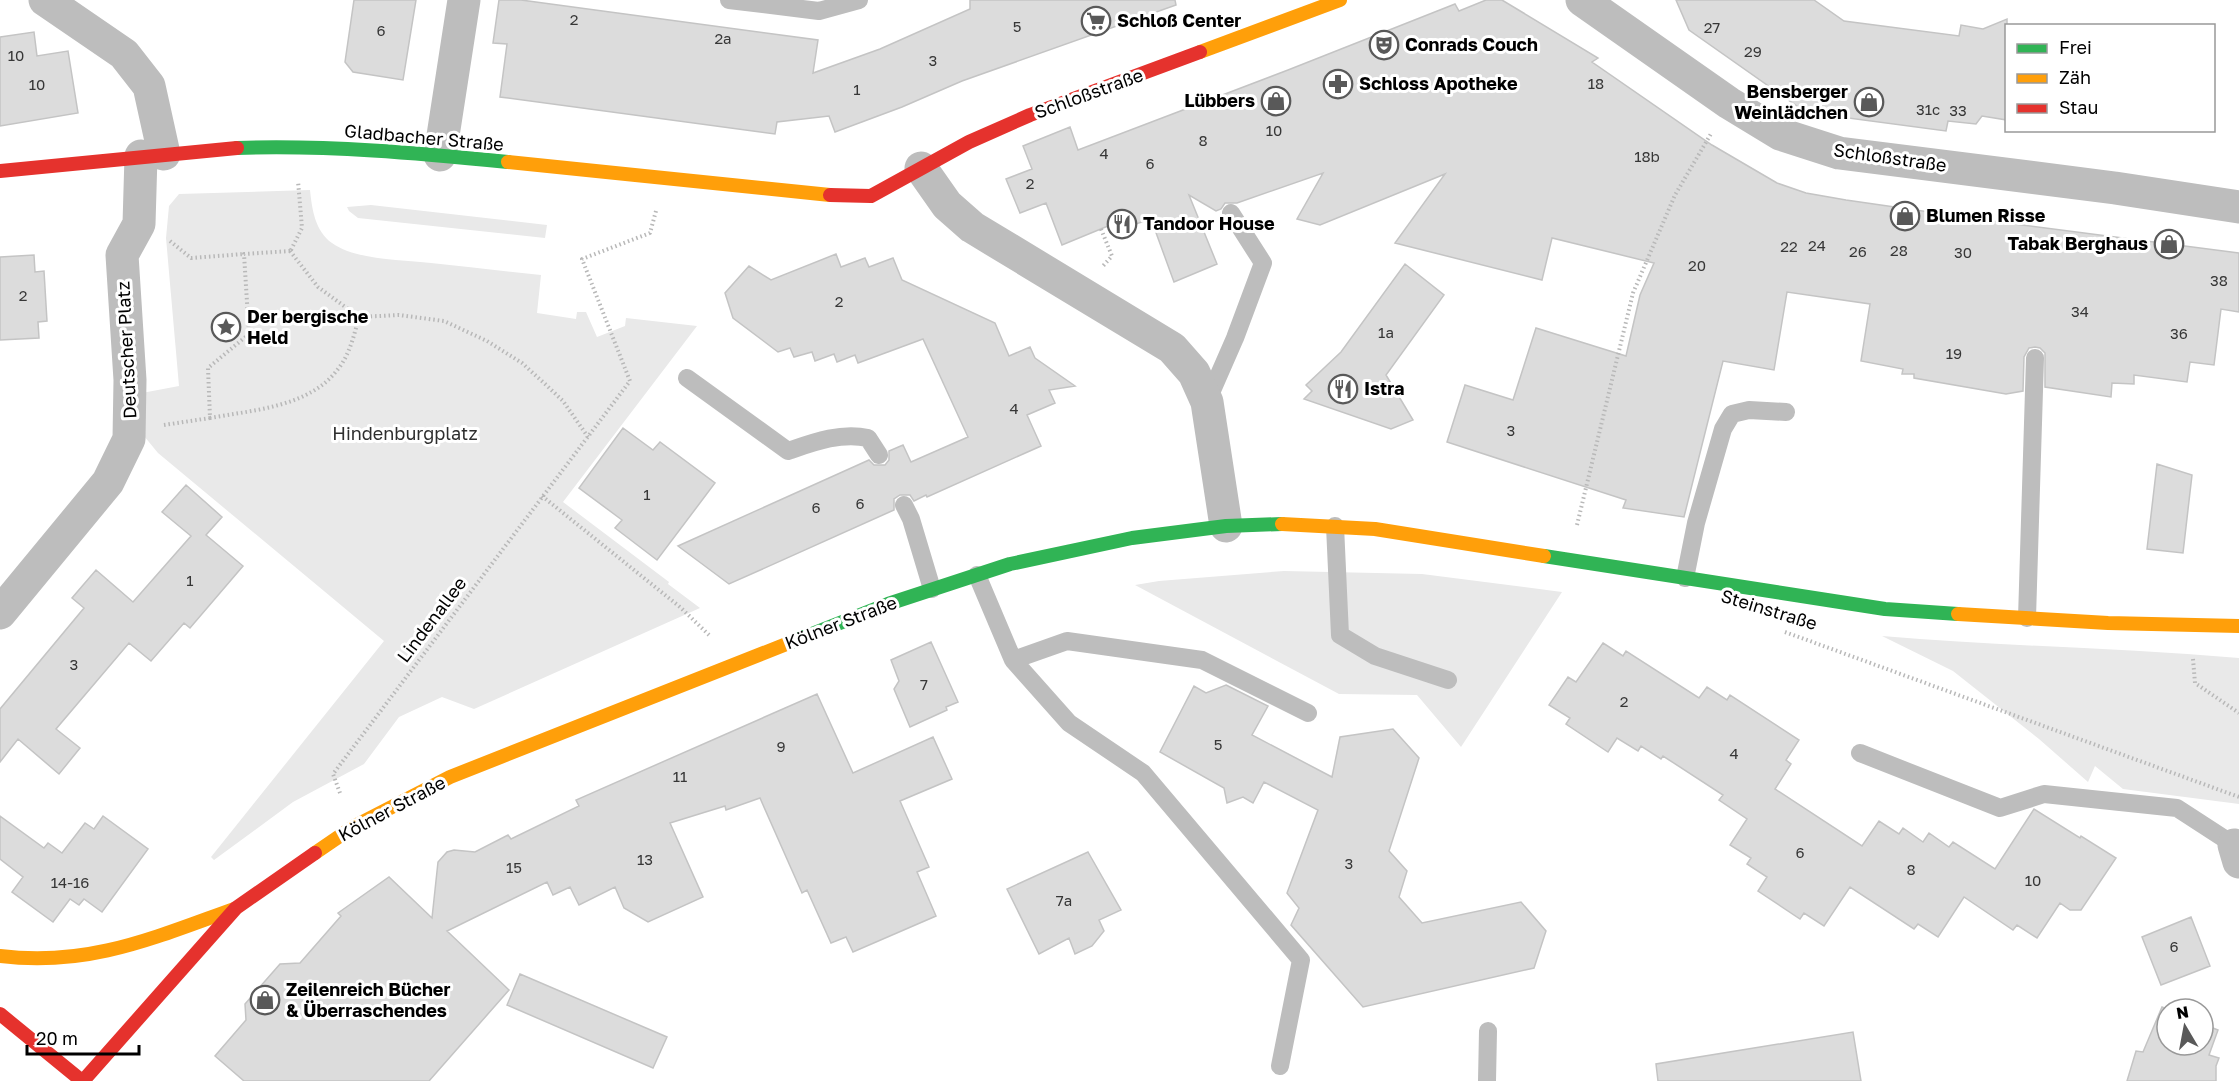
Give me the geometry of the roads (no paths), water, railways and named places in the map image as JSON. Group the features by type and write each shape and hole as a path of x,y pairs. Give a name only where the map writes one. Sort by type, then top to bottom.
{"main road":[{"name":"Schloßstraße","path":"845,197 871,196 969,142 1030,115 1340,0"},
{"name":"Gladbacher Straße","path":"0,171 226,148 299,146 440,155 845,197"},
{"name":"Steinstraße","path":"1226,526 1298,523 1375,529 1885,609 2027,618 2239,626"},
{"name":"Kölner Straße","path":"83,1081 236,908 353,827 450,777 888,604 977,574 1010,564 1113,542 1226,526"},
{"path":"0,956 37,959 92,953 144,940 236,908"},
{"path":"0,1014 83,1081"}],"street":[{"name":"Deutscher Platz","path":"0,613 108,482 129,439 131,429 130,380 122,255 139,224 152,155 149,86 124,54 45,0"},
{"path":"440,155 464,0"},
{"name":"Schloßstraße","path":"1582,0 1729,103 1780,134 1839,153 2115,188 2239,207"},
{"path":"921,168 947,205 972,227 1172,348 1194,373 1207,402 1226,526"}],"lane":[{"path":"729,0 819,11 859,0"},
{"path":"1207,402 1235,338 1263,263 1232,213"},
{"path":"2027,618 2035,358"},
{"path":"687,378 788,451 824,439 854,435 868,438 879,455"},
{"path":"1685,578 1696,523 1723,429 1732,414 1749,410 1786,412"},
{"path":"904,505 911,519 932,589"},
{"path":"1335,526 1340,635 1375,656 1448,680"},
{"path":"977,574 1013,660 1069,723 1143,773 1301,960 1280,1066"},
{"path":"1013,660 1067,641 1202,660 1308,713"},
{"path":"1860,753 2000,808 2044,794 2176,808 2237,853"},
{"path":"1487,1081 1488,1031"}],"place":[{"name":"Schloß Center","path":"1096,21"},
{"name":"Conrads Couch","path":"1384,45"},
{"name":"Schloss Apotheke","path":"1338,84"},
{"name":"Lübbers","path":"1276,101"},
{"name":"Bensberger Weinlädchen","path":"1869,102"},
{"name":"Blumen Risse","path":"1905,216"},
{"name":"Tandoor House","path":"1122,224"},
{"name":"Tabak Berghaus","path":"2169,244"},
{"name":"Der bergische Held","path":"226,327"},
{"name":"Istra","path":"1343,389"},
{"name":"Zeilenreich Bücher & Überraschendes","path":"265,1000"}],"park label":[{"name":"Hindenburgplatz","path":"405,434"}]}
